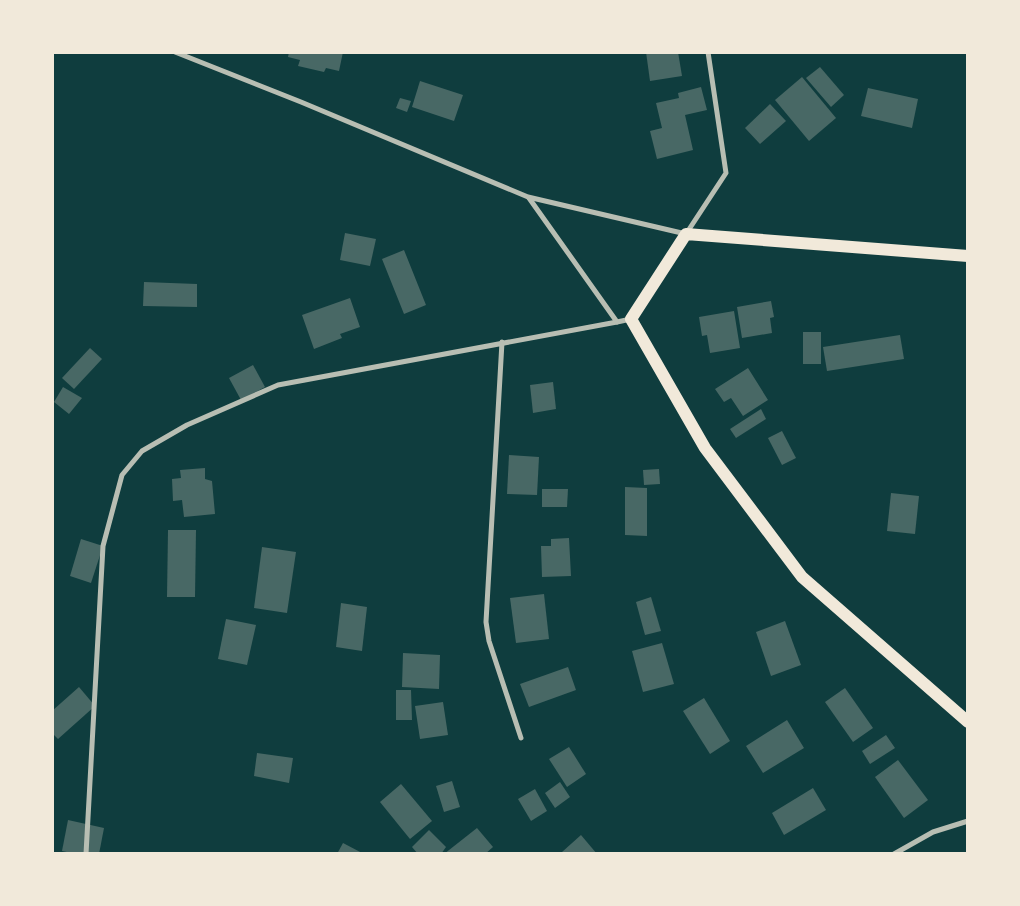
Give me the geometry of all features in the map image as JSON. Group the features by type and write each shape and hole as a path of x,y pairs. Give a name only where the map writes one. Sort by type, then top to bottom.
{"main road":[{"path":"968,256 686,234 631,319 705,448 802,577 968,722"}],"street":[{"path":"175,52 301,102 528,198 686,234 726,172 708,52"},
{"path":"528,198 617,322"},
{"path":"86,854 102,554 122,475 142,451 187,425 278,385 631,319"},
{"path":"502,342 486,622 489,640 521,738"},
{"path":"894,854 933,832 968,821"}],"building":[{"path":"289,52 343,52 339,71 326,68 324,72 298,66 300,60 288,57"},
{"path":"646,52 678,52 682,76 650,81"},
{"path":"820,67 844,95 831,107 806,78"},
{"path":"802,77 836,118 809,141 775,100"},
{"path":"420,81 463,95 454,121 412,107"},
{"path":"701,87 707,110 685,115 693,150 657,159 650,131 662,128 656,103 679,98 678,93"},
{"path":"868,88 918,99 912,128 861,116"},
{"path":"400,98 411,101 407,112 396,108"},
{"path":"770,104 786,121 760,144 745,128"},
{"path":"345,233 376,239 370,266 340,260"},
{"path":"404,250 426,305 404,314 382,259"},
{"path":"144,282 197,284 197,307 143,306"},
{"path":"350,298 360,327 340,334 342,338 314,349 302,315"},
{"path":"771,301 774,317 770,318 772,333 742,338 737,307"},
{"path":"734,311 740,348 710,353 707,335 702,336 699,317"},
{"path":"803,332 821,332 821,364 803,364"},
{"path":"900,335 904,359 827,371 823,347"},
{"path":"90,348 102,359 74,389 62,378"},
{"path":"253,365 265,387 241,400 229,378"},
{"path":"748,368 768,400 743,416 731,398 724,402 715,389"},
{"path":"553,382 556,409 533,413 530,385"},
{"path":"63,387 82,398 69,414 54,402"},
{"path":"761,409 766,419 736,438 730,429"},
{"path":"782,431 796,458 782,465 768,438"},
{"path":"509,455 539,457 537,495 507,494"},
{"path":"205,468 205,479 212,481 215,514 184,517 182,500 173,501 172,479 181,478 180,470"},
{"path":"659,469 660,484 644,485 643,470"},
{"path":"625,487 647,488 647,536 625,535"},
{"path":"542,489 568,489 567,507 542,507"},
{"path":"891,493 919,496 915,534 887,531"},
{"path":"168,530 196,530 195,597 167,597"},
{"path":"569,538 571,576 542,577 541,546 551,546 551,539"},
{"path":"81,539 103,546 91,583 70,576"},
{"path":"262,547 296,552 287,613 254,608"},
{"path":"544,594 549,639 516,643 510,598"},
{"path":"651,597 661,631 645,635 636,602"},
{"path":"341,603 367,607 362,651 336,647"},
{"path":"226,619 256,625 247,665 218,659"},
{"path":"785,621 801,665 771,676 756,632"},
{"path":"662,643 674,684 643,692 632,651"},
{"path":"403,653 440,655 439,689 402,687"},
{"path":"568,667 576,690 529,707 520,684"},
{"path":"79,687 95,706 58,739 52,733 52,711"},
{"path":"845,688 873,728 853,742 825,702"},
{"path":"396,690 411,690 412,720 396,720"},
{"path":"704,698 730,741 710,754 683,711"},
{"path":"443,702 448,735 420,739 415,706"},
{"path":"787,720 804,748 763,773 746,746"},
{"path":"886,735 895,748 870,764 862,751"},
{"path":"569,747 586,774 567,787 549,759"},
{"path":"257,753 293,758 289,783 254,776"},
{"path":"898,760 928,800 904,818 875,777"},
{"path":"452,781 460,807 444,812 436,786"},
{"path":"560,782 570,797 555,808 545,793"},
{"path":"401,784 432,821 410,839 380,802"},
{"path":"813,788 826,810 784,835 772,813"},
{"path":"535,789 547,811 531,821 518,799"},
{"path":"68,820 104,828 99,854 76,854 62,851"},
{"path":"477,828 493,847 485,854 444,854"},
{"path":"429,830 446,847 441,854 418,854 412,847"},
{"path":"581,835 597,854 564,854 562,852"},
{"path":"343,843 364,854 337,854"}]}
